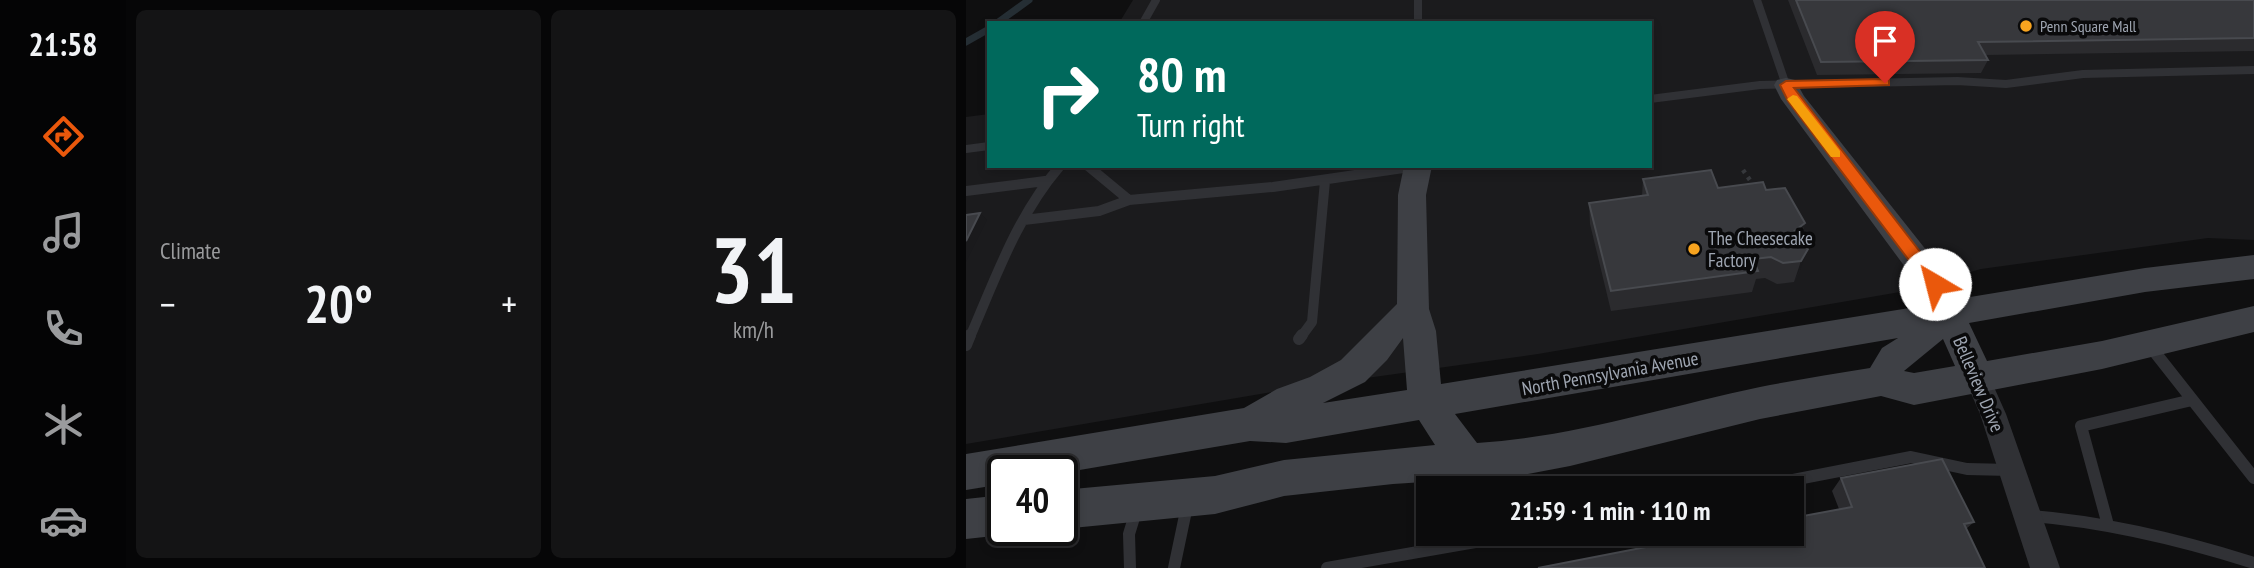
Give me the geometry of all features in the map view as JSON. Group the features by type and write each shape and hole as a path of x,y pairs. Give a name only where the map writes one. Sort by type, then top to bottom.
{"main road":[{"name":"Belleview Drive","path":"1786,85 1793,99 1935,284 1977,377"},
{"path":"1417,168 1412,195 1413,309 1420,326 1422,376 1429,403 1469,475"},
{"name":"North Pennsylvania Avenue","path":"966,472 1250,424 1286,426 2145,280 2254,267"},
{"path":"1250,424 1290,400 1353,372 1389,331 1413,309"},
{"path":"1881,381 1894,358 1915,344 1949,314"},
{"path":"1078,508 1215,495 1284,478 1518,473 1570,449 1760,403 1881,381 1914,389 2148,344 2254,318"},
{"path":"966,519 987,517"}],"street":[{"name":"Belleview Drive","path":"1977,377 2045,568"}],"lane":[{"path":"1144,21 1156,0"},
{"path":"1418,0 1419,21"},
{"name":"Belleview Drive","path":"1757,0 1786,85"},
{"path":"1652,99 1728,87 1957,81 2006,84 2083,74 2254,70"},
{"path":"966,149 987,146"},
{"path":"966,345 1024,220 1045,181 1058,168"},
{"path":"1090,168 1129,200"},
{"path":"1024,220 1099,211 1129,200 1183,197 1404,168"},
{"path":"1299,339 1312,322 1325,180"},
{"path":"966,191 1045,181"},
{"path":"2148,344 2254,478"},
{"path":"2108,525 2081,426 2192,400"},
{"path":"1804,478 1910,457 1936,469 2012,470"},
{"path":"1174,568 1189,497"},
{"path":"1130,568 1129,534 1139,502"},
{"path":"2028,516 2074,518 2108,525 2254,563"},
{"path":"1327,568 1434,546"}],"path":[{"path":"1743,170 1757,190"}],"shaded area":[{"path":"1133,0 2254,0 2254,240 2208,238 1981,269 1900,292 1538,354 1295,388 966,444 966,117 987,114 987,168 1652,168 1652,21 1120,21"}],"building":[{"name":"Penn Square Mall","path":"1796,0 2254,0 2254,38 1978,42 1988,60 1821,62"},
{"name":"The Cheesecake Factory","path":"1711,170 1718,188 1763,182 1766,190 1785,188 1805,223 1792,233 1802,239 1808,249 1801,261 1783,263 1771,257 1753,259 1758,271 1611,291 1589,203 1648,195 1643,179"},
{"path":"980,213 966,241 966,215"},
{"path":"1942,459 1974,522 1964,524 1985,568 1538,568 1651,546 1804,546 1804,516 1852,507 1841,478"}],"waterway":[{"path":"1000,21 1029,0"},
{"path":"966,42 987,30"}],"slow traffic":[{"path":"1793,99 1836,154"}],"place":[{"name":"Penn Square Mall","path":"2026,26"},
{"name":"The Cheesecake Factory","path":"1694,249"}],"route":[{"path":"1885,83 1786,85 1793,99 1935,284"}]}
